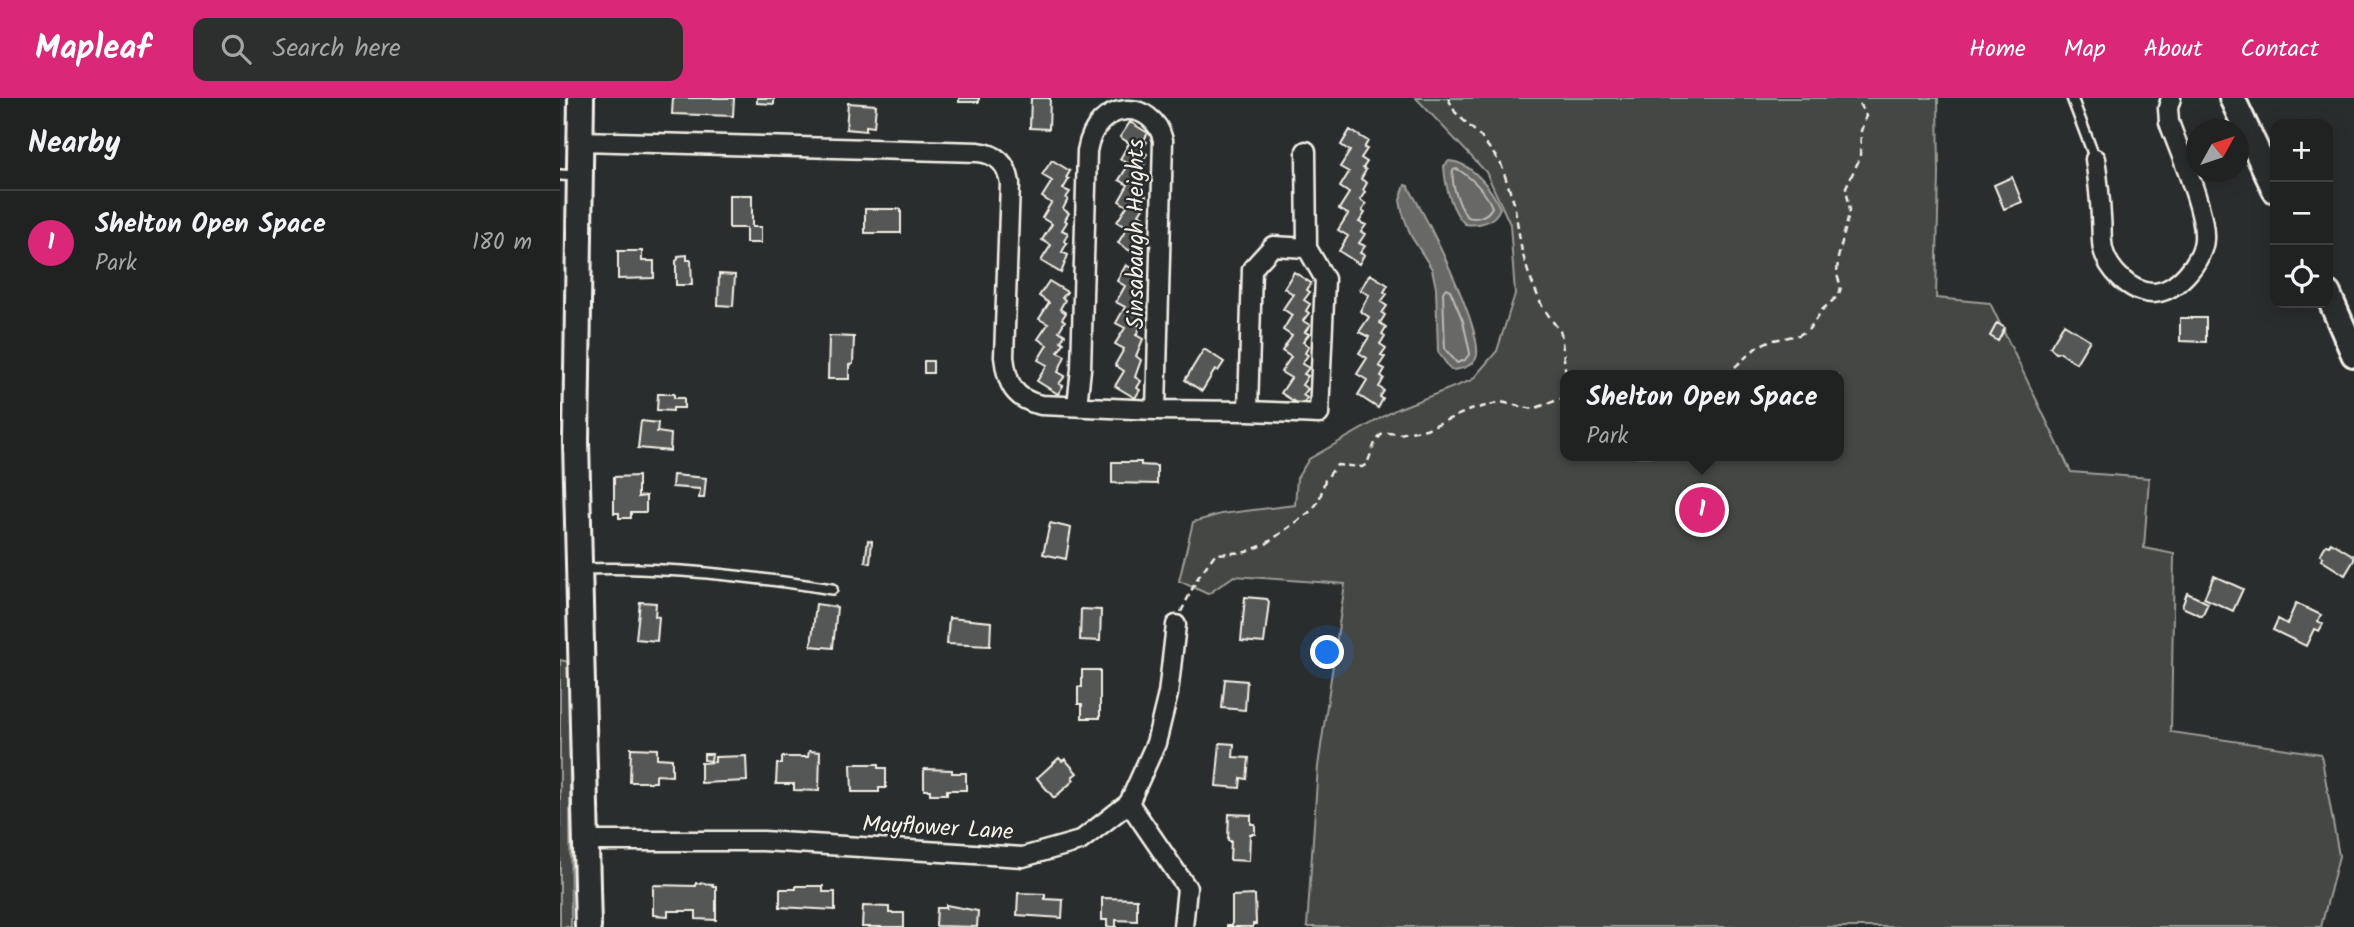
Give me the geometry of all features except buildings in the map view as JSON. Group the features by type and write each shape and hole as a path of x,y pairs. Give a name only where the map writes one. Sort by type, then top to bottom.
{"street":[{"path":"581,98 580,141 569,176 576,363 578,569 588,927"},
{"path":"2095,159 2100,186 2103,249 2111,268 2128,285 2141,290 2154,293 2170,288 2200,259 2204,241 2203,222 2169,122 2168,108 2171,98"},
{"path":"2232,98 2271,182"},
{"name":"Sinsabaugh Heights","path":"1077,406 1081,369 1087,151 1093,131 1103,116 1117,107 1125,106 1141,110 1152,117 1160,127 1163,140 1156,410"},
{"path":"580,141 964,151 992,155 1003,163 1010,183 1004,357 1007,377 1016,392 1030,402 1077,406 1319,414 1325,279 1307,248 1306,151"},
{"path":"1248,411 1252,268 1273,246 1307,248"},
{"path":"2333,306 2354,354"},
{"name":"Mayflower Lane","path":"586,841 764,841 1023,857 1080,841 1129,803 1156,743 1168,694 1176,625"},
{"path":"1129,803 1187,888 1183,927"}],"lane":[{"path":"2072,98 2095,159"},
{"path":"578,569 630,567 760,578 832,589"}],"path":[{"path":"1448,98 1455,112 1481,137 1501,164 1514,203 1522,253 1529,275 1542,306 1561,333 1565,370"},
{"path":"1732,370 1757,347 1769,341 1800,335 1810,329 1823,309 1839,295 1841,287 1837,275 1838,258 1850,209 1846,187 1860,159 1861,131 1866,116 1856,98"},
{"path":"1176,625 1197,579 1215,554 1246,552 1266,544 1311,511 1319,501 1325,480 1337,465 1362,467 1367,464 1381,435 1426,429 1470,410 1501,402 1532,409 1560,399"}],"shaded area":[{"path":"1416,98 1938,98 1936,298 1990,303 2071,472 2149,478 2144,548 2174,554 2171,732 2321,754 2339,856 2321,927 1307,927 1318,766 1345,584 1234,576 1208,594 1179,581 1193,522 1221,514 1295,505 1297,478 1309,459 1397,409 1472,380 1497,351 1515,294 1510,224 1486,172"},
{"path":"560,660 569,662 571,927 560,927"}],"water":[{"path":"1449,161 1473,171 1492,193 1500,208 1490,220 1481,224 1465,224 1460,219 1452,205 1446,181 1444,166"},
{"path":"1405,185 1427,220 1470,320 1477,355 1470,365 1463,368 1451,370 1438,352 1436,288 1432,269 1411,236 1402,211 1400,200"}],"place":[{"name":"Shelton Open Space","path":"1702,510"}]}
